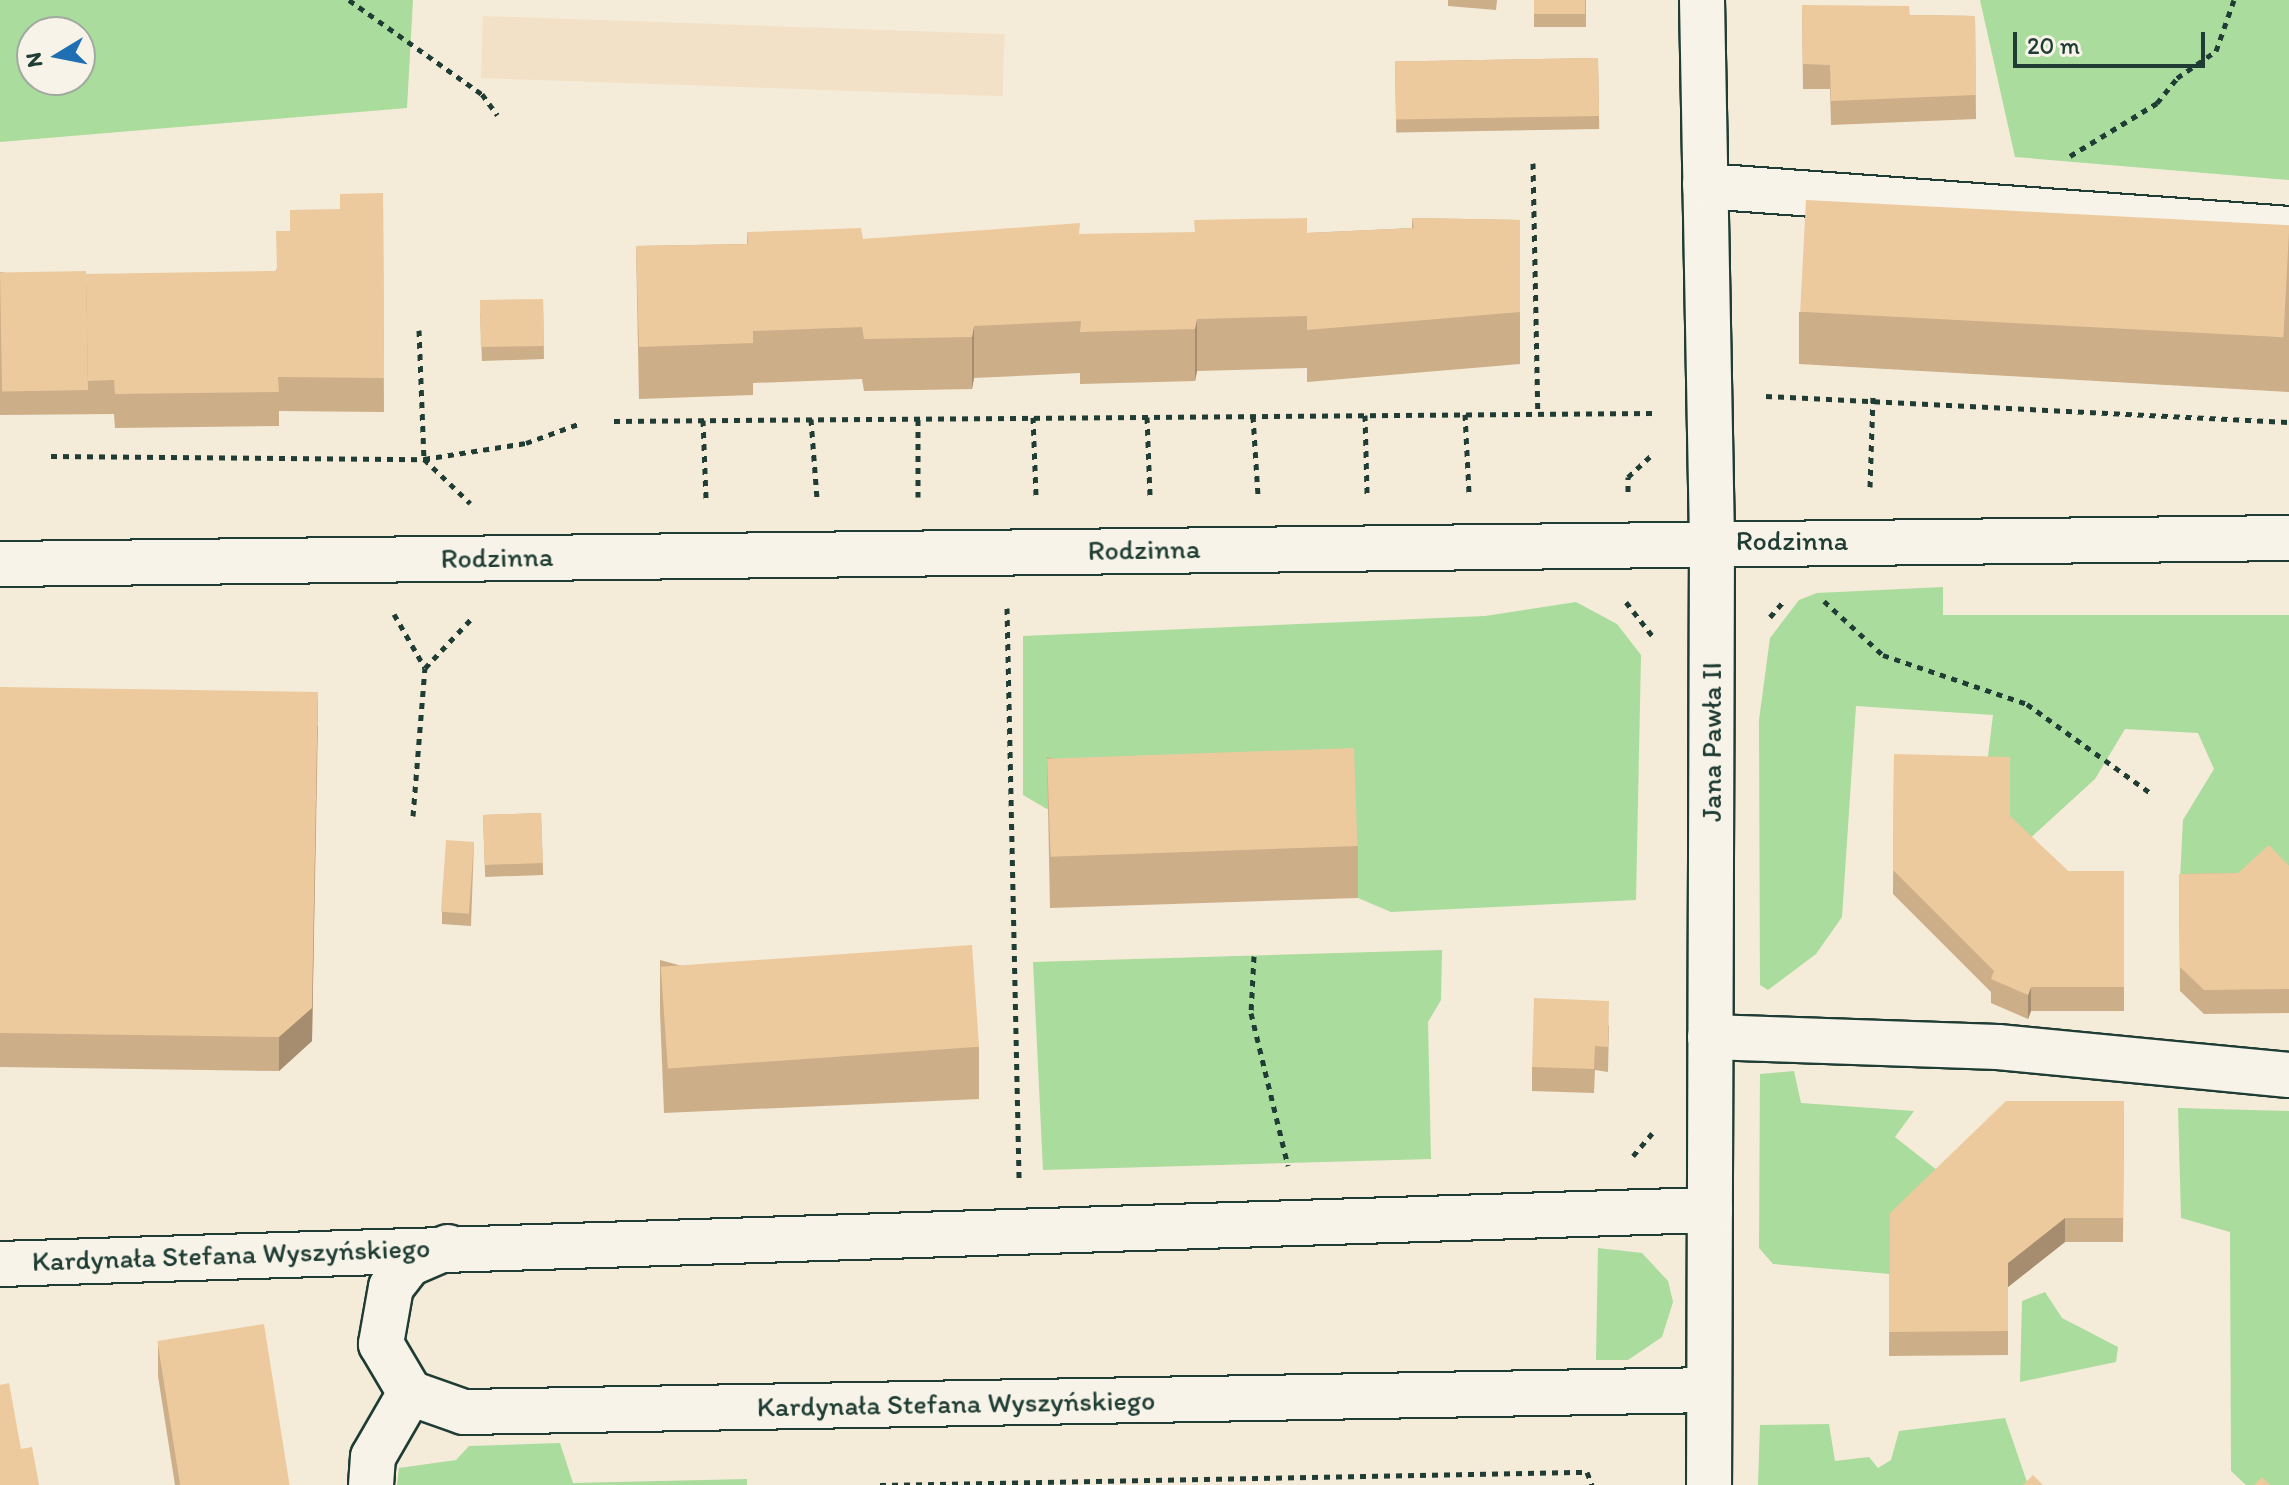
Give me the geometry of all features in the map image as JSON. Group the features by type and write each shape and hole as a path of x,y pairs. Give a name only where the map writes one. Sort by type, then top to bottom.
{"street":[{"name":"Jana Pawła II","path":"1702,0 1712,541 1709,1485"},
{"path":"1705,186 2289,229"},
{"name":"Rodzinna","path":"0,564 1712,541 2289,538"},
{"path":"1710,1037 1998,1047 2289,1075"},
{"name":"Kardynała Stefana Wyszyńskiego","path":"0,1264 462,1244 1710,1210"},
{"name":"Kardynała Stefana Wyszyńskiego","path":"462,1244 421,1257 391,1287 381,1344 410,1393 464,1412 1709,1390"},
{"path":"371,1485 373,1457 410,1393"}],"path":[{"path":"349,0 482,94 497,115"},
{"path":"2065,159 2157,103 2177,78 2216,51 2234,0"},
{"path":"1533,163 1538,414"},
{"path":"419,330 424,459 478,511"},
{"path":"614,421 1667,413 1669,394 1873,397 2289,422"},
{"path":"1867,540 1873,397"},
{"path":"1465,414 1472,544"},
{"path":"1365,415 1368,546"},
{"path":"1253,416 1260,547"},
{"path":"1033,417 1038,550"},
{"path":"1147,417 1153,548"},
{"path":"918,418 918,552"},
{"path":"811,419 821,553"},
{"path":"703,420 708,555"},
{"path":"51,456 424,459 526,443 581,423"},
{"path":"1656,646 1626,603 1628,477 1660,441"},
{"path":"1817,593 1883,655 2027,704 2081,736 2152,794"},
{"path":"1767,622 1790,596"},
{"path":"390,606 425,668 413,816"},
{"path":"425,668 478,612"},
{"path":"1009,657 1019,1187"},
{"path":"1254,956 1251,1013 1291,1180"},
{"path":"1625,1160 1656,1129"},
{"path":"880,1485 1587,1472 1592,1485"},
{"path":"1347,1485 1355,1476"}],"shaded area":[{"path":"483,16 1005,34 1003,96 481,78"}],"green space":[{"path":"0,0 413,0 407,108 0,142"},
{"path":"1980,0 2289,0 2289,180 2015,157"},
{"path":"1943,587 1943,615 2289,615 2289,890 2179,898 2183,820 2214,769 2198,733 2125,729 2095,779 2027,841 2010,841 1985,781 1993,715 1856,706 1842,917 1816,954 1768,990 1760,985 1759,720 1770,638 1799,600 1817,593"},
{"path":"1576,602 1617,624 1641,655 1636,900 1391,912 1358,898 1354,800 1047,809 1023,795 1023,636 1485,616"},
{"path":"1442,950 1441,1000 1428,1022 1431,1159 1043,1170 1033,962"},
{"path":"1794,1071 1801,1103 1914,1111 1895,1137 1947,1178 1890,1274 1773,1264 1759,1248 1760,1074"},
{"path":"2178,1108 2289,1111 2289,1485 2246,1485 2231,1471 2230,1232 2181,1218"},
{"path":"1598,1248 1642,1253 1668,1281 1673,1302 1662,1337 1628,1360 1596,1360"},
{"path":"2045,1292 2062,1318 2118,1347 2116,1362 2020,1382 2022,1301"},
{"path":"2005,1418 2028,1485 1758,1485 1760,1425 1829,1424 1835,1461 1869,1457 1878,1468 1891,1460 1899,1431"},
{"path":"560,1443 573,1483 747,1479 747,1485 397,1485 399,1468 456,1460 469,1446"}],"building":[{"path":"1534,0 1585,0 1585,14 1534,14"},
{"path":"1802,5 1909,6 1910,15 1975,16 1976,95 1831,101 1830,65 1803,64"},
{"path":"1598,58 1599,116 1396,120 1395,62"},
{"path":"383,193 384,378 278,377 279,392 115,394 114,380 88,381 86,274 277,271 276,231 290,231 290,210 340,209 340,194"},
{"path":"1806,200 2289,225 2283,337 1800,312"},
{"path":"1307,218 1307,233 1414,228 1412,218 1520,220 1520,312 1307,330 1307,316 1197,319 1195,329 1080,332 1081,321 974,326 972,337 864,339 862,327 753,331 753,343 639,347 636,246 748,244 747,232 861,228 863,239 1080,223 1079,234 1195,232 1194,220"},
{"path":"86,271 88,390 2,391 0,273"},
{"path":"543,299 544,346 481,347 480,300"},
{"path":"0,687 318,692 312,1008 279,1037 0,1033"},
{"path":"1354,748 1357,846 1051,857 1047,759"},
{"path":"1894,754 2010,757 2010,816 2068,871 2124,871 2124,987 2031,987 2028,995 1991,979 1994,971 1893,870"},
{"path":"541,813 543,863 485,865 483,815"},
{"path":"446,840 474,842 469,914 441,912"},
{"path":"2269,845 2289,866 2289,989 2204,990 2180,967 2179,874 2238,873"},
{"path":"972,945 979,1047 668,1069 661,967"},
{"path":"1534,998 1609,1001 1608,1047 1595,1046 1594,1069 1532,1067"},
{"path":"2006,1101 2124,1101 2123,1218 2065,1218 2008,1263 2008,1331 1889,1332 1890,1213"},
{"path":"264,1324 289,1485 180,1485 157,1341"},
{"path":"9,1383 21,1449 32,1447 39,1485 0,1485 0,1385"},
{"path":"2033,1475 2043,1485 2023,1485"},
{"path":"2262,1477 2270,1485 2254,1485"}]}
